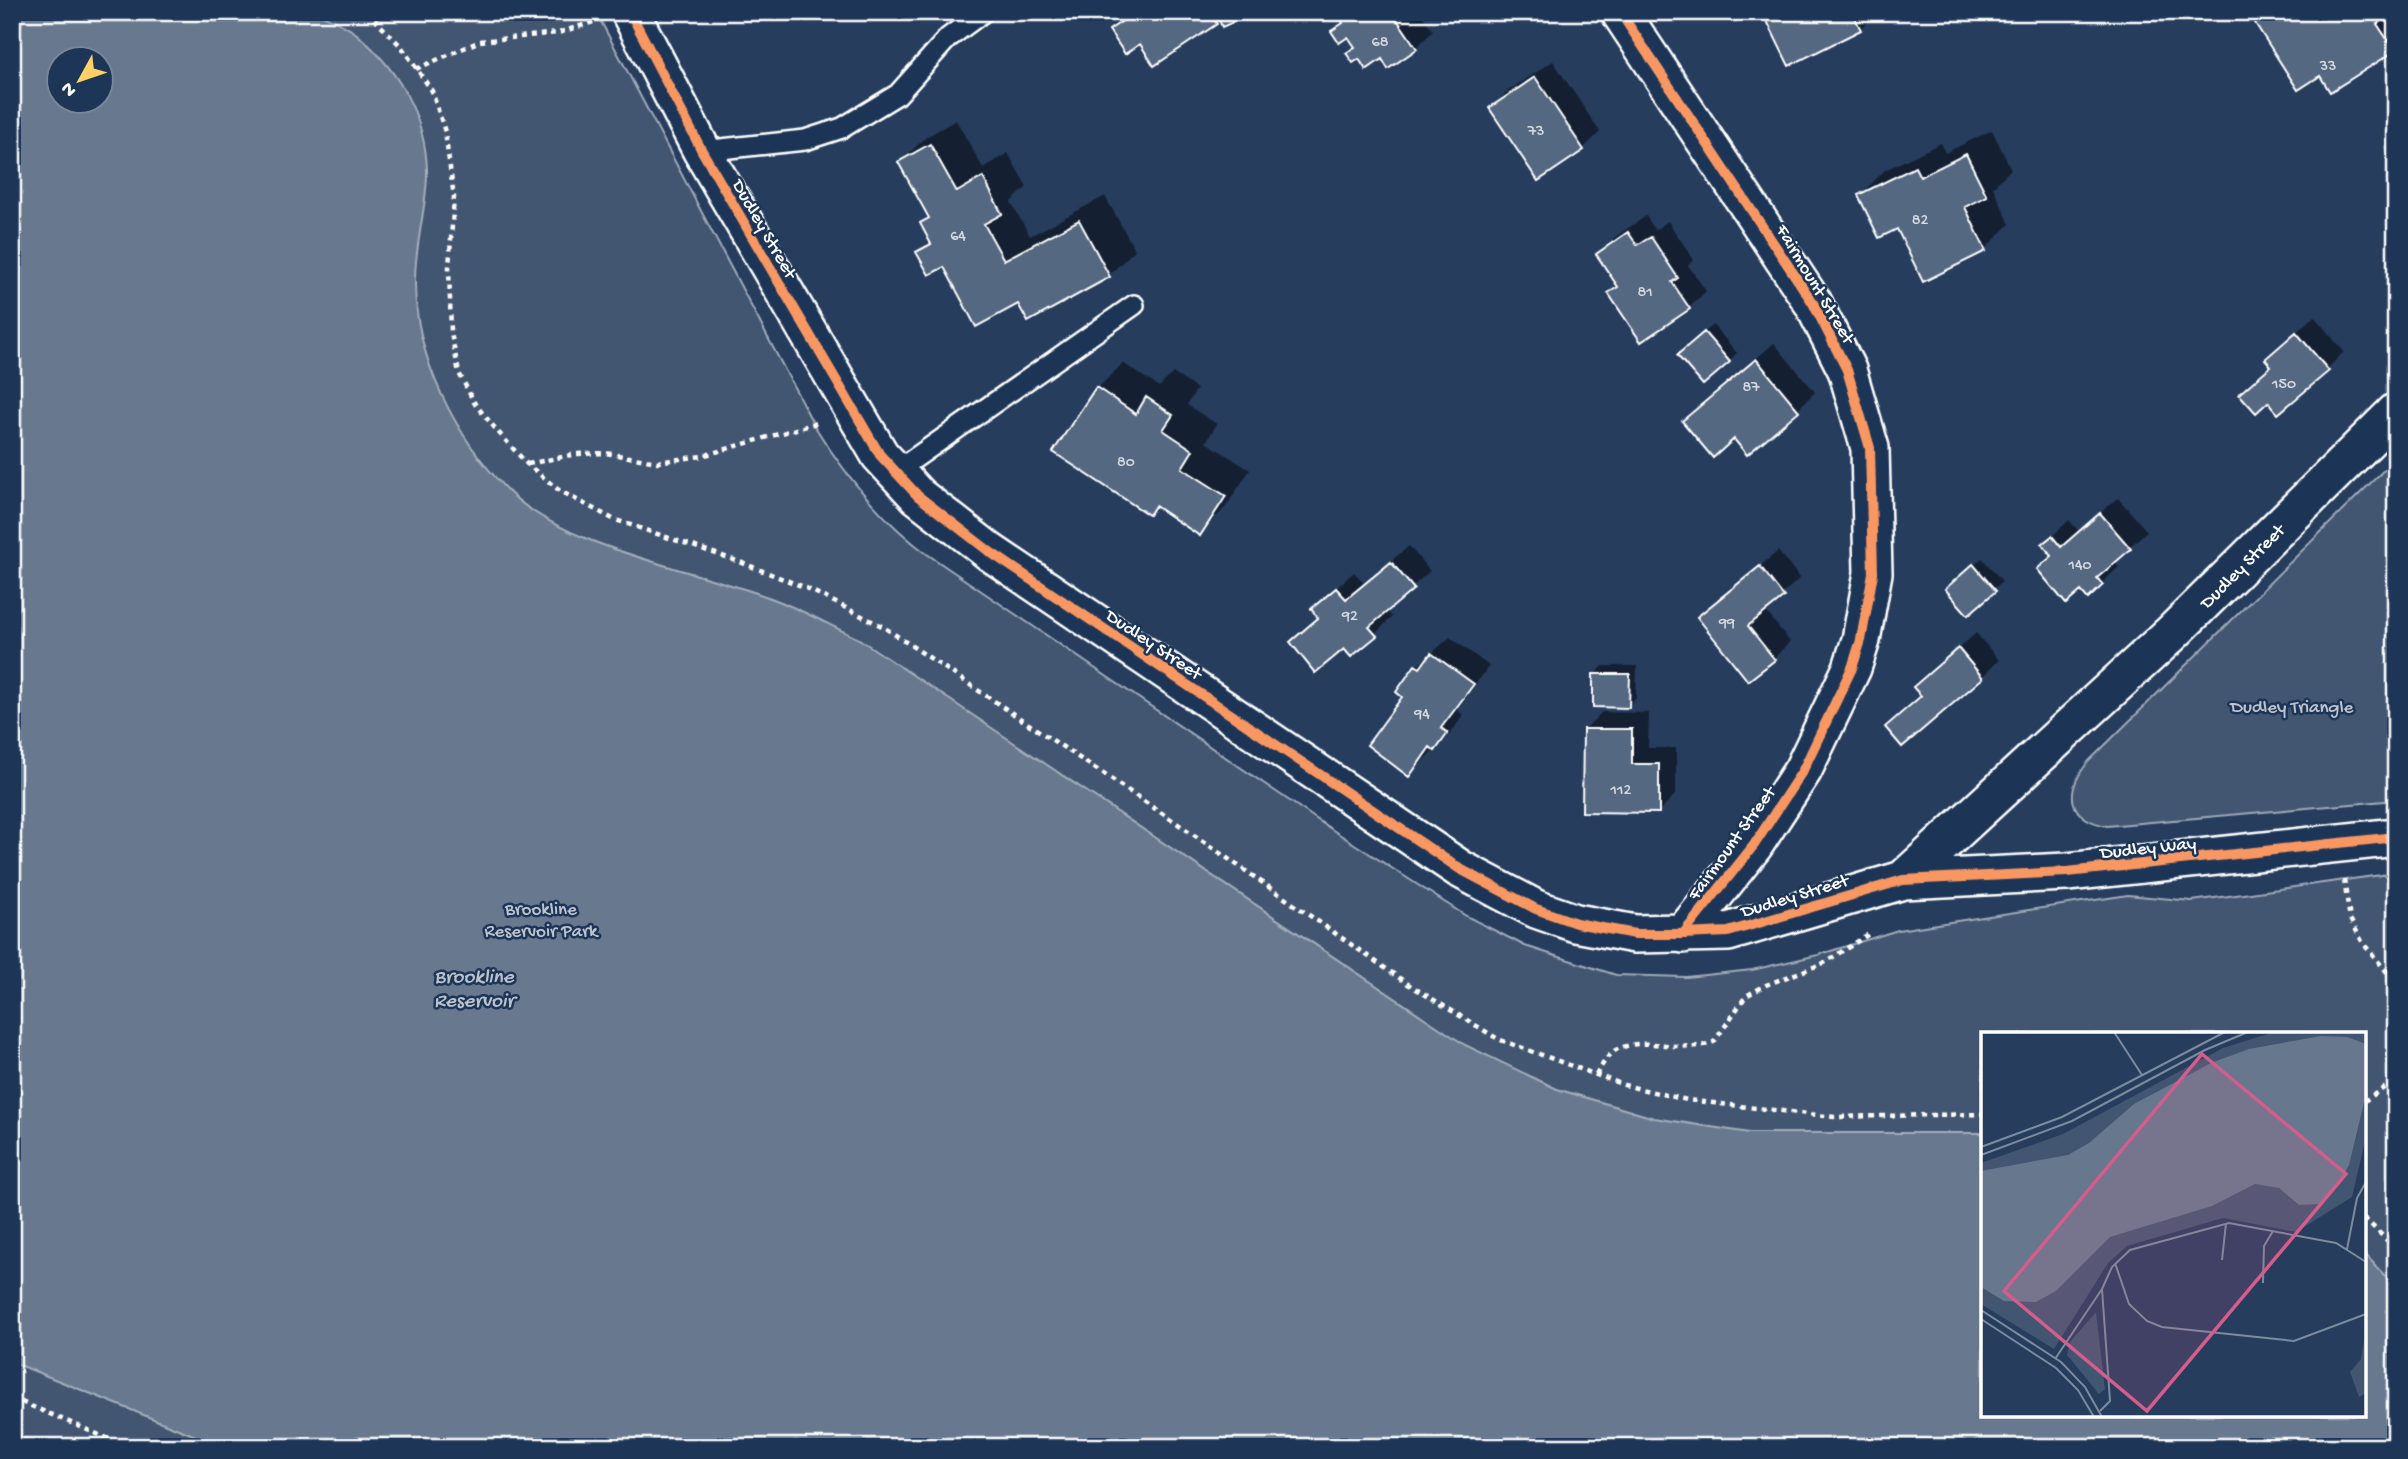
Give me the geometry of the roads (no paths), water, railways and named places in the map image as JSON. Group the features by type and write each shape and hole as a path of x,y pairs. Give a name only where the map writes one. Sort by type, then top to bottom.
{"street":[{"name":"Dudley Street","path":"630,12 702,150 862,427 895,472 927,504 989,552 1498,892 1576,923 1635,934 1728,932 1903,880 2172,633 2396,412"},
{"name":"Fairmount Street","path":"1620,12 1813,303 1847,370 1870,448 1873,573 1861,640 1852,668 1830,720 1796,781 1754,845 1683,934"},
{"name":"Dudley Way","path":"1903,880 2067,873 2396,837"}],"lane":[{"path":"702,150 805,140 842,128 898,94 948,37 983,12"},
{"path":"895,472 1134,305"}],"water":[{"name":"Brookline Reservoir","path":"12,12 318,12 355,32 397,79 407,95 421,131 427,169 426,195 415,279 422,337 430,366 455,421 489,470 509,492 533,511 562,528 631,555 768,597 859,639 1465,1045 1557,1089 1654,1118 1749,1133 1981,1133 1981,1417 2366,1417 2366,1255 2396,1288 2396,1447 223,1447 12,1362"}],"park label":[{"name":"Dudley Triangle","path":"2292,705"},
{"name":"Brookline Reservoir Park","path":"541,918"}]}
